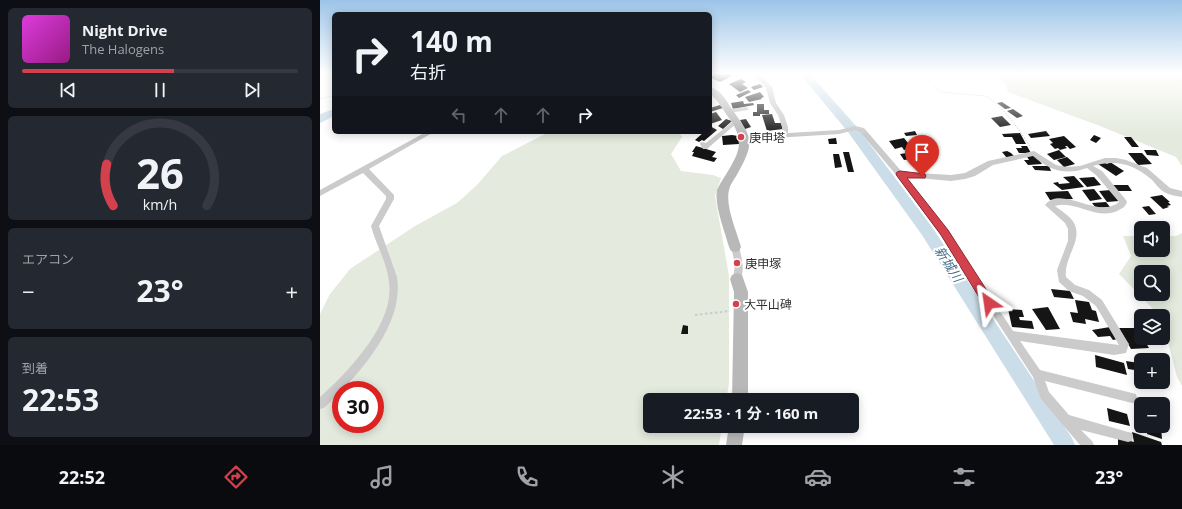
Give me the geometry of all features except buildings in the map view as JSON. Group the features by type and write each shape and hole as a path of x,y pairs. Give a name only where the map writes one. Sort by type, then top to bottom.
{"street":[{"path":"714,95 736,120 746,138 746,148 742,158 723,191 724,207 736,247 734,258 737,279 741,292 740,393"},
{"path":"771,95 773,103 781,115 785,127 785,135"},
{"path":"728,111 746,109"},
{"path":"703,144 705,147 736,120"},
{"path":"746,138 839,132 853,129 862,130 900,174 944,233 1037,374 1045,395 1088,445"},
{"path":"320,193 427,134"},
{"path":"900,174 951,178 965,176 972,174 991,163 1034,153 1045,163 1059,169 1076,170 1105,160 1114,160 1133,164 1151,175 1164,190 1182,194"},
{"path":"1011,335 1123,350 1124,344 1099,303 1086,293 1072,288 1062,279 1061,269 1073,238 1073,231 1071,224 1067,219 1049,204 1053,202 1072,202 1081,206 1111,211 1122,205 1123,202 1099,173 1088,166"},
{"path":"320,404 354,371 370,350 384,325 393,299 394,285 392,274 376,226 390,199 390,195 364,169"},
{"path":"1037,374 1132,398"},
{"path":"1066,420 1128,436"},
{"path":"734,445 736,433"}],"path":[{"path":"320,99 332,95"},
{"path":"823,95 853,129"},
{"path":"973,95 985,96 991,100 1018,128 1034,153"},
{"path":"695,315 706,316 717,312 742,310"}],"shaded area":[{"path":"1015,95 1182,95 1182,166 1176,157 1100,126"},
{"path":"545,134 680,134 682,137 671,154 681,171 713,175 721,178 715,196 729,276 729,384 727,393 643,393 643,433 721,433 719,445 320,445 320,314 330,294 350,269 415,226 457,203 477,185 502,156"},
{"path":"1182,233 1182,386 1177,377 1169,345 1170,345 1170,309 1153,309 1145,301 1170,301 1170,265 1134,265 1134,289 1119,274 1131,256 1123,236 1134,236 1134,257 1170,257 1170,236 1176,236"}],"waterway":[{"name":"新城川","path":"823,95 852,129 927,231 1065,445"},
{"path":"320,119 332,113"}],"place":[{"name":"庚申塔","path":"741,137"},
{"name":"庚申塚","path":"737,263"},
{"name":"大平山碑","path":"736,304"}],"route":[{"path":"922,176 900,174 944,233 989,303"}]}
